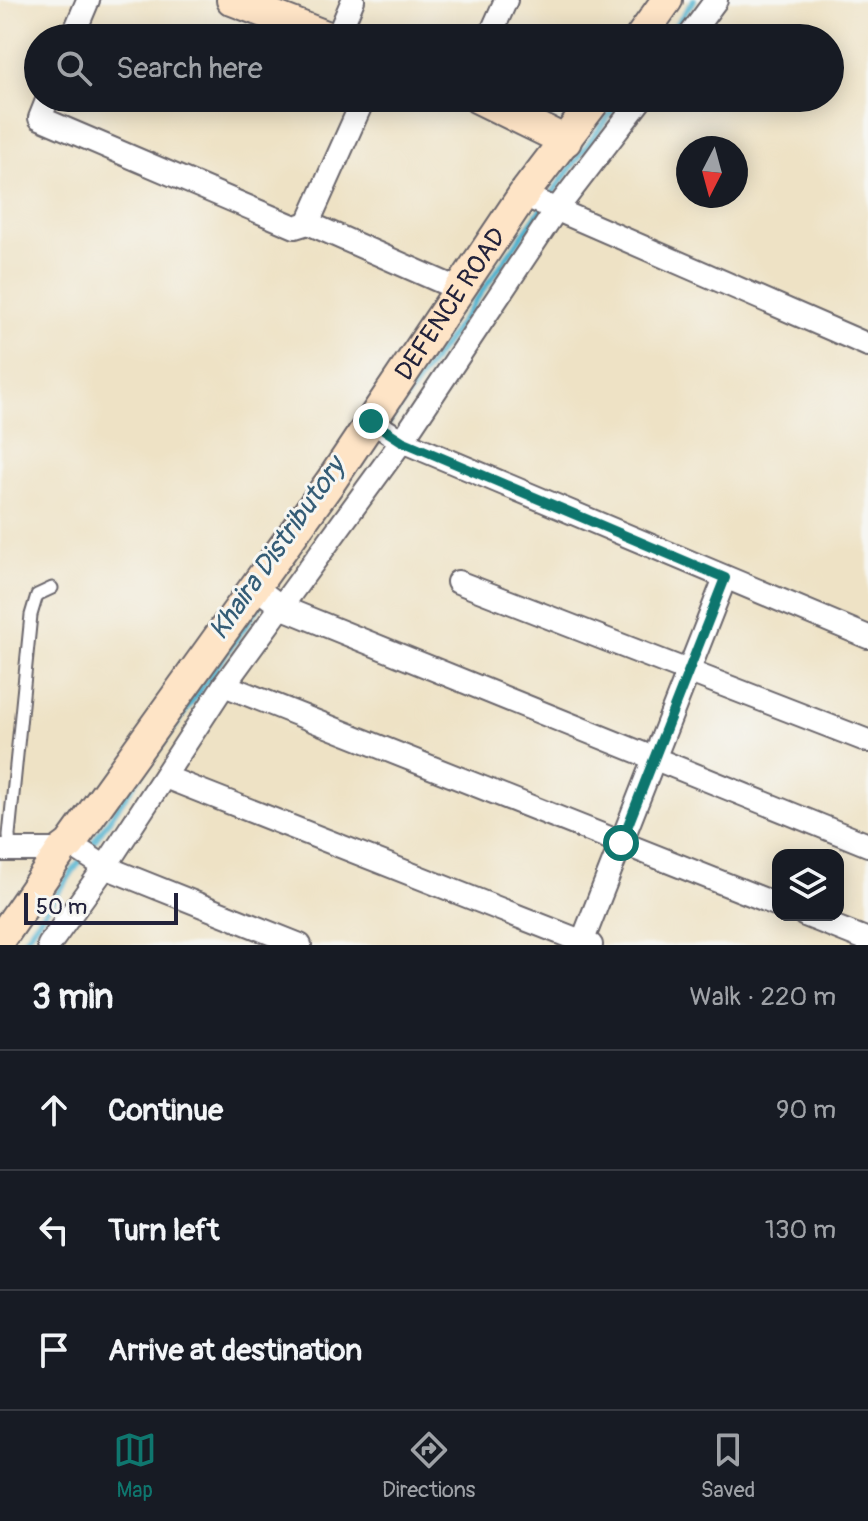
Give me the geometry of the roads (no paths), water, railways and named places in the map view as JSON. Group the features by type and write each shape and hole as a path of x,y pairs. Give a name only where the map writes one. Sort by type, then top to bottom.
{"street":[{"path":"78,24 88,0"},
{"path":"341,24 353,0"},
{"path":"495,24 506,0"},
{"path":"650,24 667,0"},
{"path":"245,3 298,24"},
{"path":"695,24 705,3"},
{"path":"42,112 40,118 295,227 308,223 460,290"},
{"path":"308,223 358,112"},
{"path":"507,112 566,141"},
{"name":"DEFENCE ROAD","path":"0,940 268,597 386,431 460,290 541,204 566,141 587,112"},
{"path":"629,112 541,204 386,431 868,637"},
{"path":"541,204 868,345"},
{"path":"165,777 585,944 621,843 725,578"},
{"path":"458,582 868,741"},
{"path":"49,945 165,777 224,685 268,597 654,760 868,845"},
{"path":"224,685 772,903"},
{"path":"5,850 70,848 102,865 300,945"},
{"path":"820,921 868,940"}],"lane":[{"path":"5,850 31,615 37,595 52,588"}],"waterway":[{"name":"Khaira Distributory","path":"676,24 694,0"},
{"name":"Khaira Distributory","path":"547,200 612,112"},
{"name":"Khaira Distributory","path":"387,425 541,209"},
{"name":"Khaira Distributory","path":"367,455 381,434"},
{"name":"Khaira Distributory","path":"21,945 263,601"}]}
